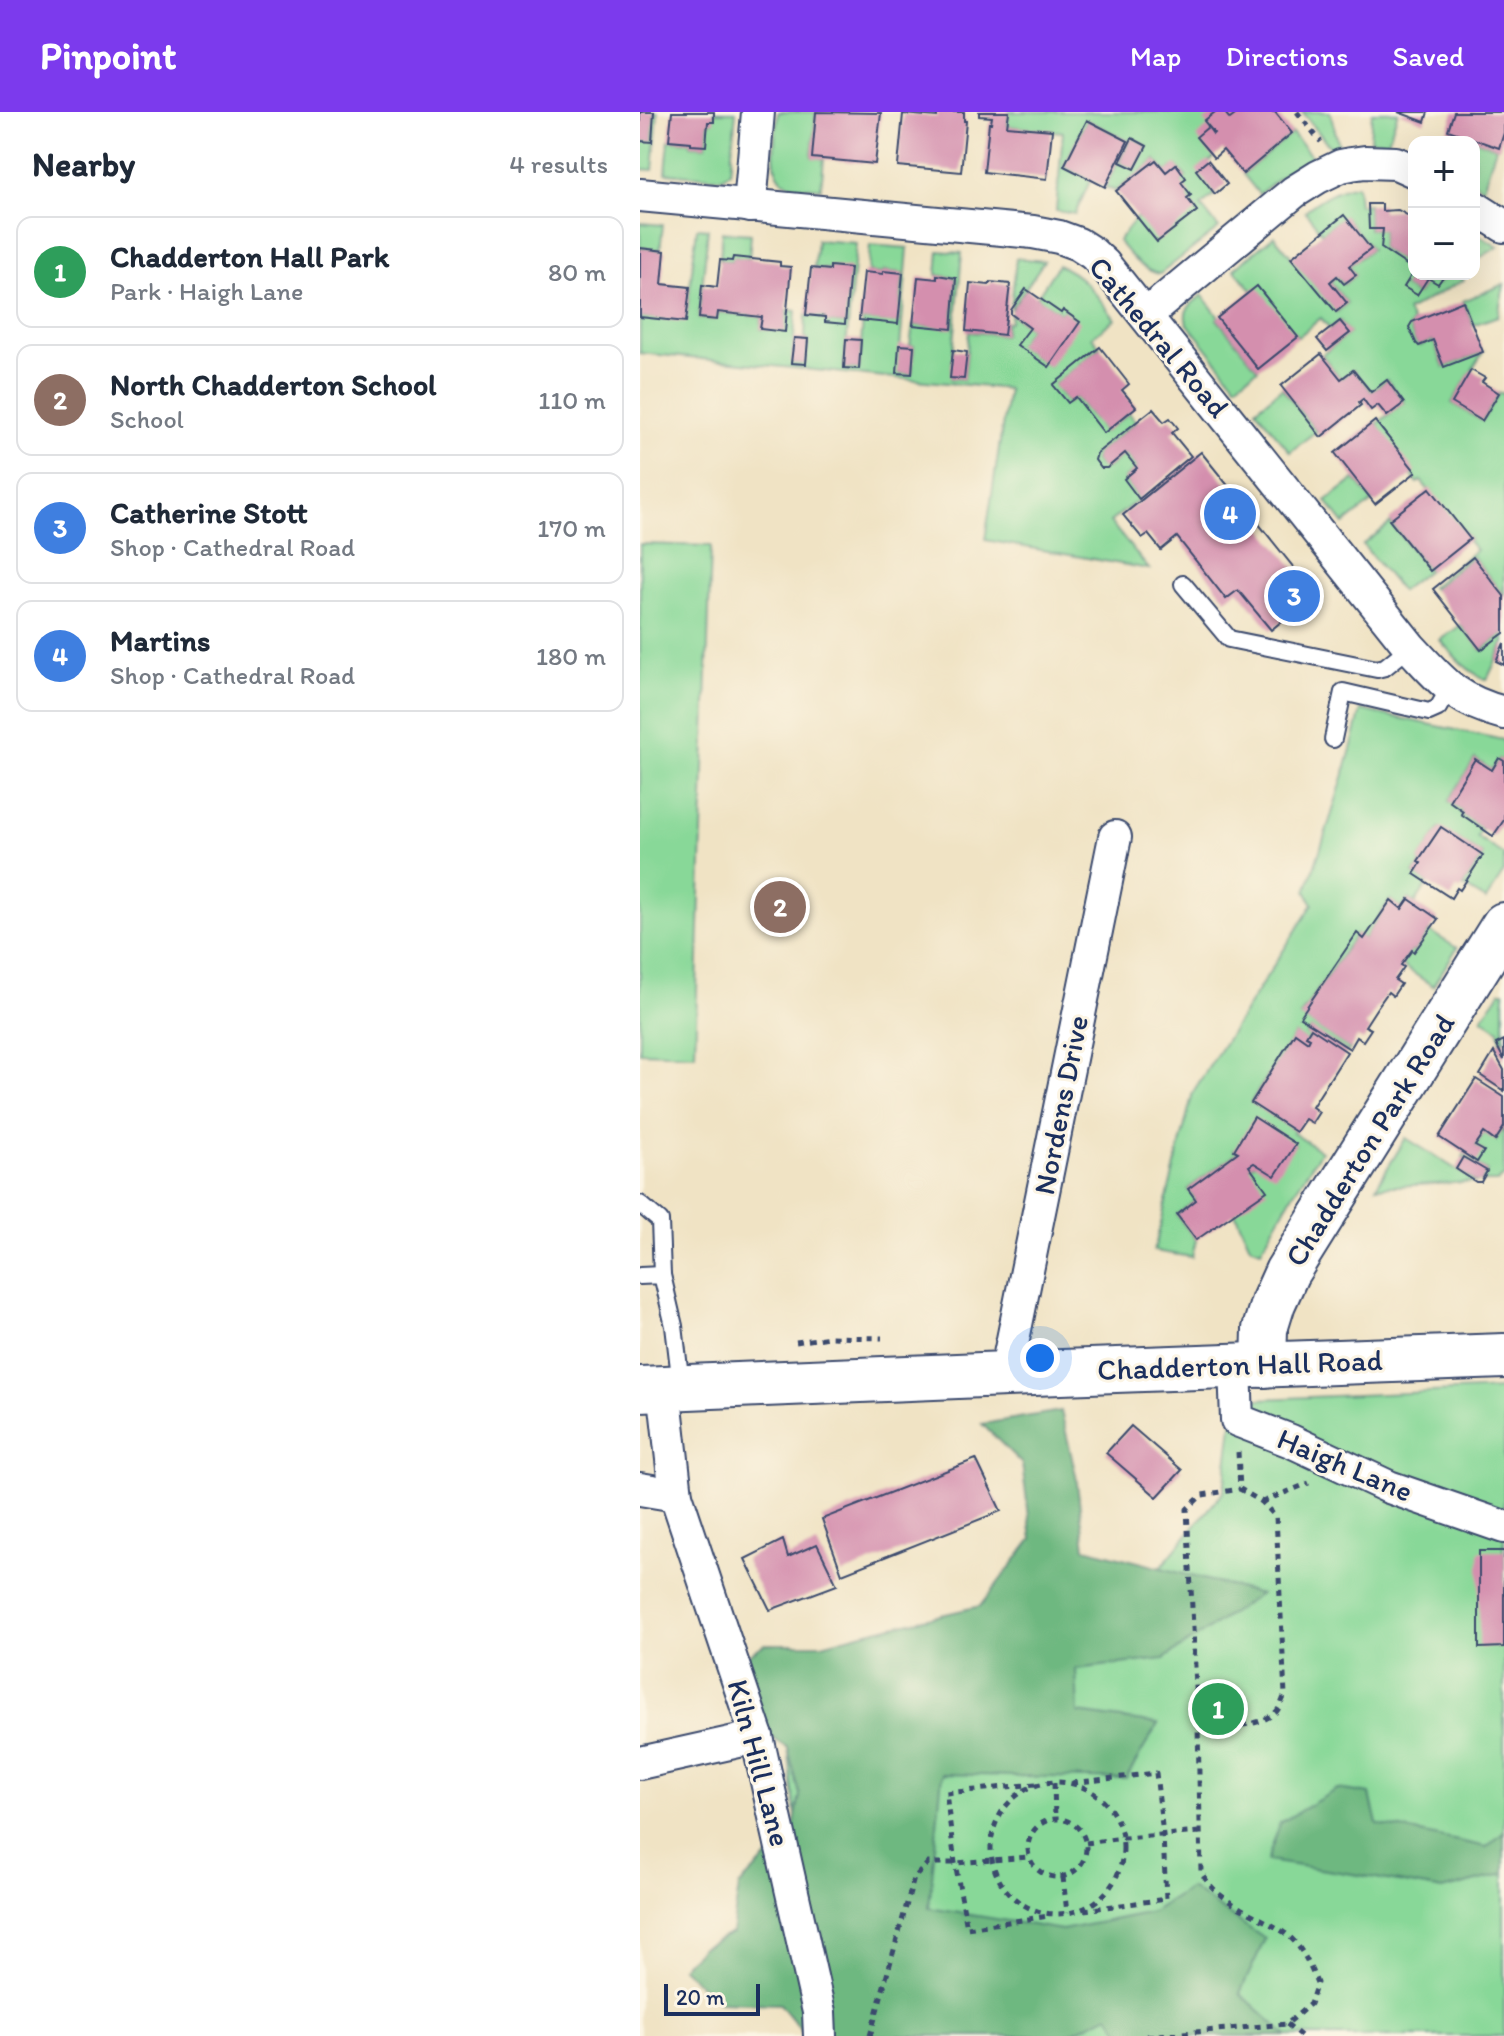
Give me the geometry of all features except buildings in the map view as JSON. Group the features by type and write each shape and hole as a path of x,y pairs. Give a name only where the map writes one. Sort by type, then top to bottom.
{"main road":[{"name":"Chadderton Park Road","path":"1250,1366 1287,1272 1502,933"},
{"name":"Chadderton Hall Road","path":"662,1388 1504,1356"}],"street":[{"path":"750,206 758,112"},
{"path":"1146,315 1294,192 1318,177 1341,166 1365,162 1396,163 1408,168"},
{"name":"Cathedral Road","path":"640,195 1033,232 1066,239 1092,253 1146,315 1410,647 1449,689 1477,705 1504,713"},
{"path":"1476,208 1504,226"},
{"name":"Nordens Drive","path":"1006,1374 1115,837"},
{"path":"1237,1420 1250,1366"},
{"name":"Kiln Hill Lane","path":"662,1388 676,1495 757,1737 819,2012 820,2036"},
{"name":"Haigh Lane","path":"1237,1420 1291,1441 1389,1487 1504,1527"},
{"path":"640,1489 676,1495"},
{"path":"640,1763 757,1737"}],"lane":[{"path":"1183,584 1229,639 1377,669 1385,667 1410,647"},
{"path":"1333,739 1343,692 1429,712 1438,708 1449,689"},
{"path":"640,1204 660,1221 662,1275 674,1326 662,1388"},
{"path":"640,1276 662,1275"}],"path":[{"path":"1237,1420 1240,1489"},
{"path":"1147,2036 1287,2024 1310,2004 1317,1983 1304,1953 1284,1932 1245,1912 1209,1886 1201,1872 1198,1726 1187,1509 1202,1495 1240,1489 1262,1502 1276,1517 1285,1695 1278,1710 1260,1722 1198,1726"},
{"path":"1156,1773 1166,1899 967,1928 946,1793 1045,1783 1071,1784 1156,1773"},
{"path":"1045,1783 1021,1792 1002,1811 992,1835 991,1861 1003,1888 1025,1907 1054,1915"},
{"path":"1054,1783 1055,1819"},
{"path":"1071,1784 1096,1794 1114,1813 1123,1838 1121,1868 1106,1893 1082,1910"},
{"path":"1055,1819 1078,1828 1086,1843 1083,1861 1071,1874 1063,1877 1039,1871 1029,1857 1028,1848 1033,1832 1055,1819"},
{"path":"1086,1843 1200,1832"},
{"path":"870,2036 914,1878 928,1863 1029,1857"},
{"path":"1063,1877 1067,1913"},
{"path":"1287,2024 1301,2036"}],"green space":[{"path":"654,112 658,112 653,170 640,169 640,141 652,141"},
{"path":"714,112 736,112 730,172 722,178 666,173 669,140 706,146 708,122 713,122"},
{"path":"778,112 816,112 812,157 824,159 821,188 789,184 777,172 774,152"},
{"path":"1009,112 1215,112 1214,158 1209,162 1215,194 1201,206 1219,228 1160,274 1147,270 1118,241 1137,217 1197,211 1187,198 1181,182 1186,177 1176,165 1166,172 1156,160 1116,191 1105,187 1128,141 1087,120 1064,166 1091,179 1075,214 1056,211 1063,132 1007,126","holes":["1132,139 1147,146 1135,169 1120,162"]},
{"path":"1302,112 1330,112 1339,145 1331,148"},
{"path":"1372,112 1398,112 1388,141 1370,140"},
{"path":"1450,131 1464,136 1448,136"},
{"path":"1292,133 1312,157 1259,194 1243,174"},
{"path":"1480,141 1496,147 1483,188 1480,186"},
{"path":"1357,185 1359,205 1368,204 1369,229 1383,229 1381,248 1408,266 1408,280 1404,287 1417,295 1427,280 1438,284 1441,280 1464,280 1407,311 1412,322 1409,327 1420,346 1433,340 1444,367 1483,352 1452,403 1482,421 1499,393 1504,393 1504,596 1473,557 1433,589 1431,587 1476,550 1421,481 1417,483 1377,424 1404,402 1387,380 1371,392 1353,370 1341,379 1322,355 1349,333 1340,321 1330,329 1321,318 1298,337 1234,269 1274,236 1337,312 1347,303 1330,282 1337,276 1344,284 1355,275 1349,266 1371,249 1344,216 1322,233 1305,211 1342,189"},
{"path":"640,223 663,225 660,250 640,248"},
{"path":"697,228 708,229 699,318 716,320 718,312 762,317 761,329 784,331 787,310 796,311 792,363 805,364 808,339 805,338 806,315 825,317 825,322 845,324 830,267 830,270 814,268 817,240 856,243 844,368 859,369 863,320 898,323 903,273 868,272 870,245 908,248 898,373 912,374 914,346 910,346 913,325 952,328 956,278 937,275 939,251 962,253 951,378 964,379 969,332 1004,335 1011,314 1030,328 1018,345 1049,366 1063,311 1061,313 1037,297 1058,265 1075,275 1115,319 1092,337 1100,347 1054,385 1068,403 1076,397 1104,432 1129,413 1136,422 1097,453 1095,460 1101,467 1107,468 1125,453 1137,468 1124,479 1139,499 1110,522 1149,569 985,540 1008,389 640,353 640,317 686,321"},
{"path":"722,232 751,234 749,259 733,257 732,261 720,260"},
{"path":"1480,236 1498,247 1480,258"},
{"path":"1016,258 1044,261 1011,310"},
{"path":"1504,284 1498,316 1473,325 1463,301"},
{"path":"1202,295 1219,317 1217,319 1258,369 1236,385 1187,323 1187,310"},
{"path":"1282,388 1316,431 1290,452 1256,409"},
{"path":"1355,479 1373,501 1344,524 1326,501"},
{"path":"1391,523 1428,570 1401,591 1363,545"},
{"path":"640,544 711,546 695,1054 640,1052"},
{"path":"1461,625 1482,650 1504,633 1504,643 1487,680 1467,668 1440,640"},
{"path":"1361,710 1504,740 1504,761 1499,759 1492,770 1475,759 1449,801 1463,811 1461,814 1482,828 1477,837 1504,855 1504,872 1486,900 1463,886 1483,855 1440,828 1414,874 1428,883 1415,903 1409,899 1402,909 1390,900 1364,939 1356,934 1300,1016 1350,1049 1347,1052 1311,1029 1306,1035 1310,1038 1308,1042 1295,1034 1251,1102 1321,1151 1261,1250 1250,1246 1235,1213 1249,1166 1296,1144 1235,1150 1238,1152 1188,1189 1196,1200 1177,1215 1196,1240 1192,1257 1154,1251 1193,1092 1313,904 1306,891 1336,802"},
{"path":"1429,931 1457,948 1433,986 1401,965"},
{"path":"1504,991 1504,1040 1501,1042 1499,1030 1482,1018"},
{"path":"1504,1127 1504,1176 1497,1182 1481,1182 1487,1171 1463,1157 1483,1151 1475,1146 1484,1133 1496,1140"},
{"path":"1406,1138 1476,1182 1376,1187"},
{"path":"1504,1389 1504,2036 819,2036 819,2012 788,1748 1076,1669 1224,1491 1235,1400"},
{"path":"1061,1411 1076,1475 1085,1548 1260,1594 1164,1659 1076,1669 1078,1713 1158,1724 1126,1779 942,1774 929,1908 1062,1930 1152,1912 1190,1888 1265,1939 1240,1993 1287,2036 1123,2036 1109,2015 1065,2036 806,2036 780,2004 719,2002 681,1967 702,1947 732,1933 739,1886 793,1832 800,1795 788,1748 732,1712 718,1675 765,1644 822,1644 980,1606 1032,1539 1022,1464 982,1424"},
{"path":"1337,1789 1370,1794 1377,1824 1487,1847 1504,1832 1504,1874 1443,1890 1267,1861 1280,1823"}],"place":[{"name":"Martins","path":"1230,514"},
{"name":"Catherine Stott","path":"1294,596"},
{"name":"North Chadderton School","path":"780,907"},
{"name":"Chadderton Hall Park","path":"1218,1709"}]}
